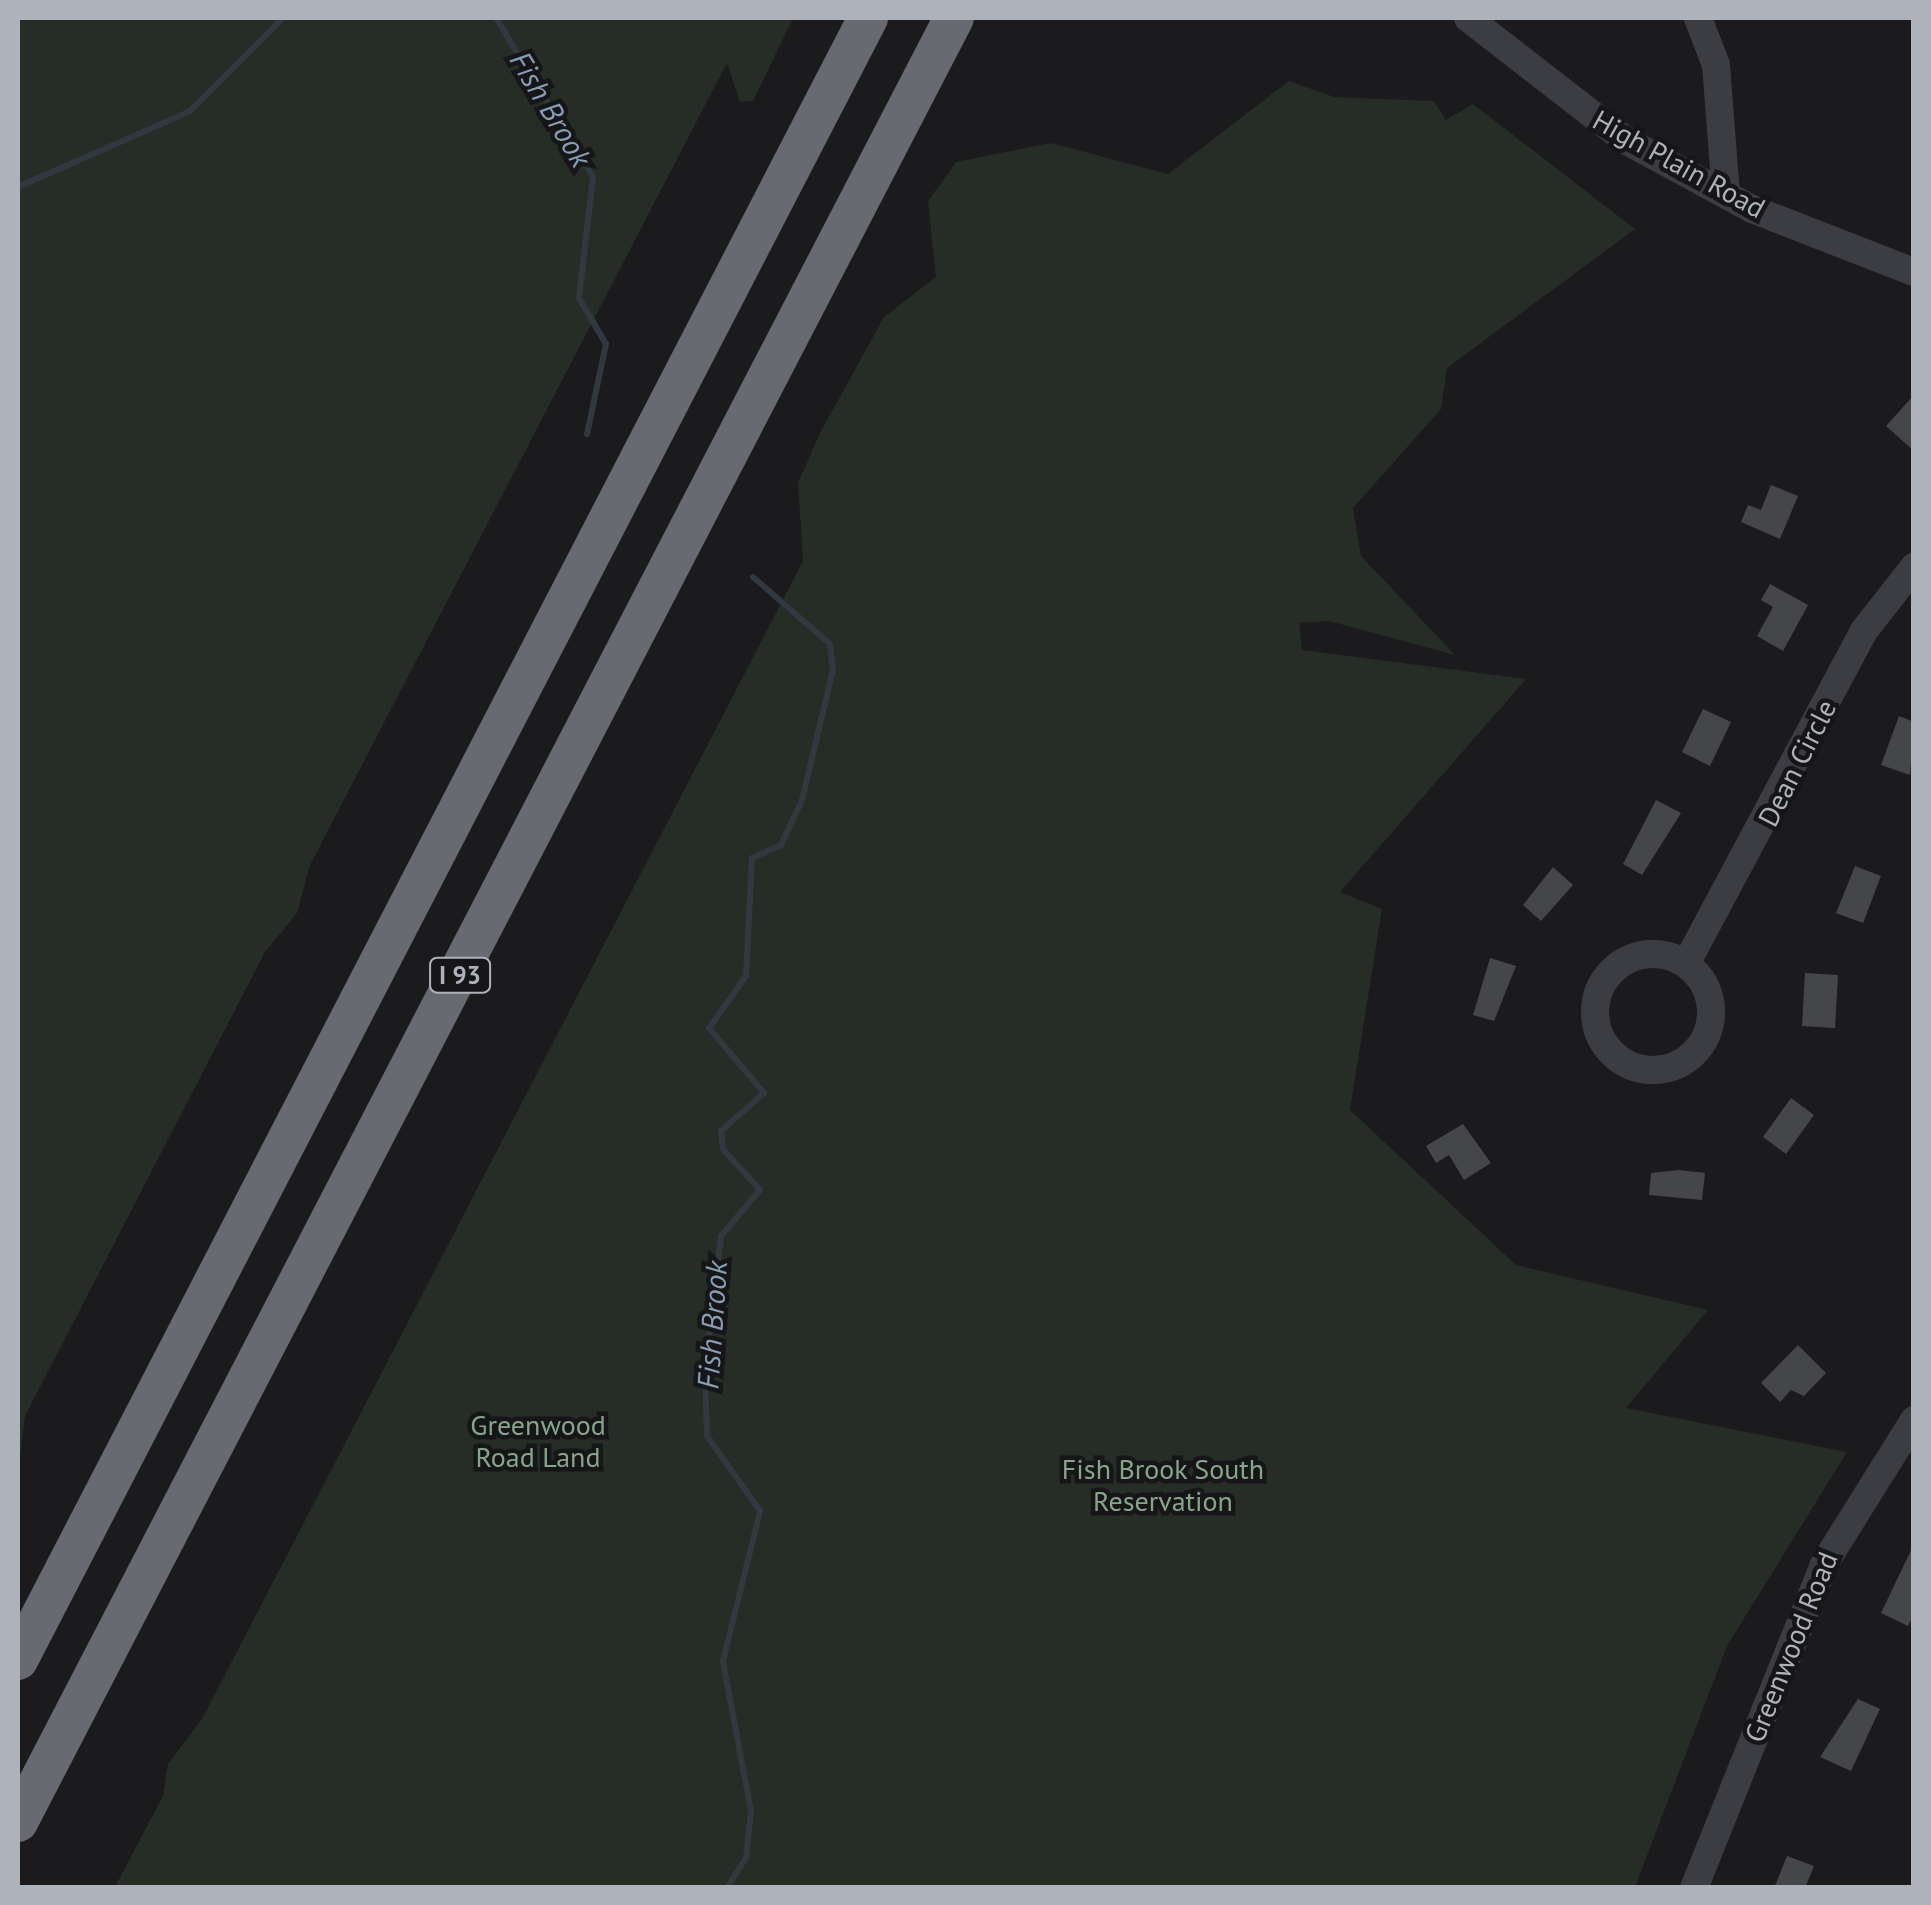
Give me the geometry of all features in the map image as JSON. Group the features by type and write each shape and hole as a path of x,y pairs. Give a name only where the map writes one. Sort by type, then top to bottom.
{"highway":[{"name":"I 93","path":"18,1660 868,18"},
{"name":"I 93","path":"18,1822 954,18"}],"street":[{"name":"High Plain Road","path":"1468,18 1625,140 1726,195 1914,272"},
{"path":"1698,18 1716,65 1726,195"},
{"name":"Dean Circle","path":"1686,964 1862,632 1914,567"},
{"path":"1638,956 1686,964 1711,1010 1699,1048 1652,1070 1615,1056 1595,1012 1607,976 1638,956"},
{"name":"Greenwood Road","path":"1694,1888 1824,1564 1914,1420"}],"green space":[{"path":"18,18 793,18 753,101 740,102 727,63 310,865 297,913 265,952 25,1416 18,1472"},
{"name":"Fish Brook South Reservation","path":"1289,81 1334,97 1434,101 1446,120 1473,104 1635,229 1447,368 1441,409 1353,508 1361,556 1455,655 1329,621 1299,623 1302,650 1526,679 1340,892 1382,909 1350,1110 1516,1265 1708,1310 1626,1408 1847,1452 1727,1646 1635,1887 115,1887 163,1796 168,1764 202,1719 803,561 798,483 820,433 884,317 936,277 928,201 956,162 1051,143 1168,174"}],"building":[{"path":"1914,395 1914,451 1886,426"},
{"path":"1771,485 1798,496 1780,539 1741,522 1748,505 1761,510"},
{"path":"1770,584 1808,605 1783,651 1757,636 1773,607 1761,600"},
{"path":"1703,709 1731,722 1710,766 1682,752"},
{"path":"1899,716 1914,722 1910,775 1881,765"},
{"path":"1656,800 1681,813 1642,875 1623,864"},
{"path":"1855,866 1881,876 1863,923 1836,913"},
{"path":"1553,867 1573,885 1541,921 1523,905"},
{"path":"1490,958 1516,966 1494,1021 1473,1015"},
{"path":"1805,973 1838,975 1835,1028 1802,1026"},
{"path":"1791,1098 1814,1115 1786,1154 1763,1137"},
{"path":"1463,1124 1491,1163 1464,1180 1449,1155 1436,1163 1426,1146"},
{"path":"1651,1173 1705,1173 1702,1200 1649,1195"},
{"path":"1798,1345 1826,1373 1804,1396 1791,1390 1780,1402 1761,1383"},
{"path":"1914,1544 1914,1614 1908,1626 1881,1613"},
{"path":"1858,1699 1880,1709 1851,1771 1820,1757"},
{"path":"1787,1856 1814,1866 1805,1888 1774,1888"}],"waterway":[{"path":"18,187 190,111 283,18"},
{"name":"Fish Brook","path":"496,18 593,177 579,298 606,344 587,434"},
{"name":"Fish Brook","path":"727,1888 746,1858 751,1811 723,1661 760,1511 707,1436 705,1371 721,1236 760,1190 723,1149 721,1131 764,1093 709,1028 746,976 752,858 781,845 802,800 833,670 830,644 753,577"}],"park label":[{"name":"Greenwood Road Land","path":"538,1441"}]}
